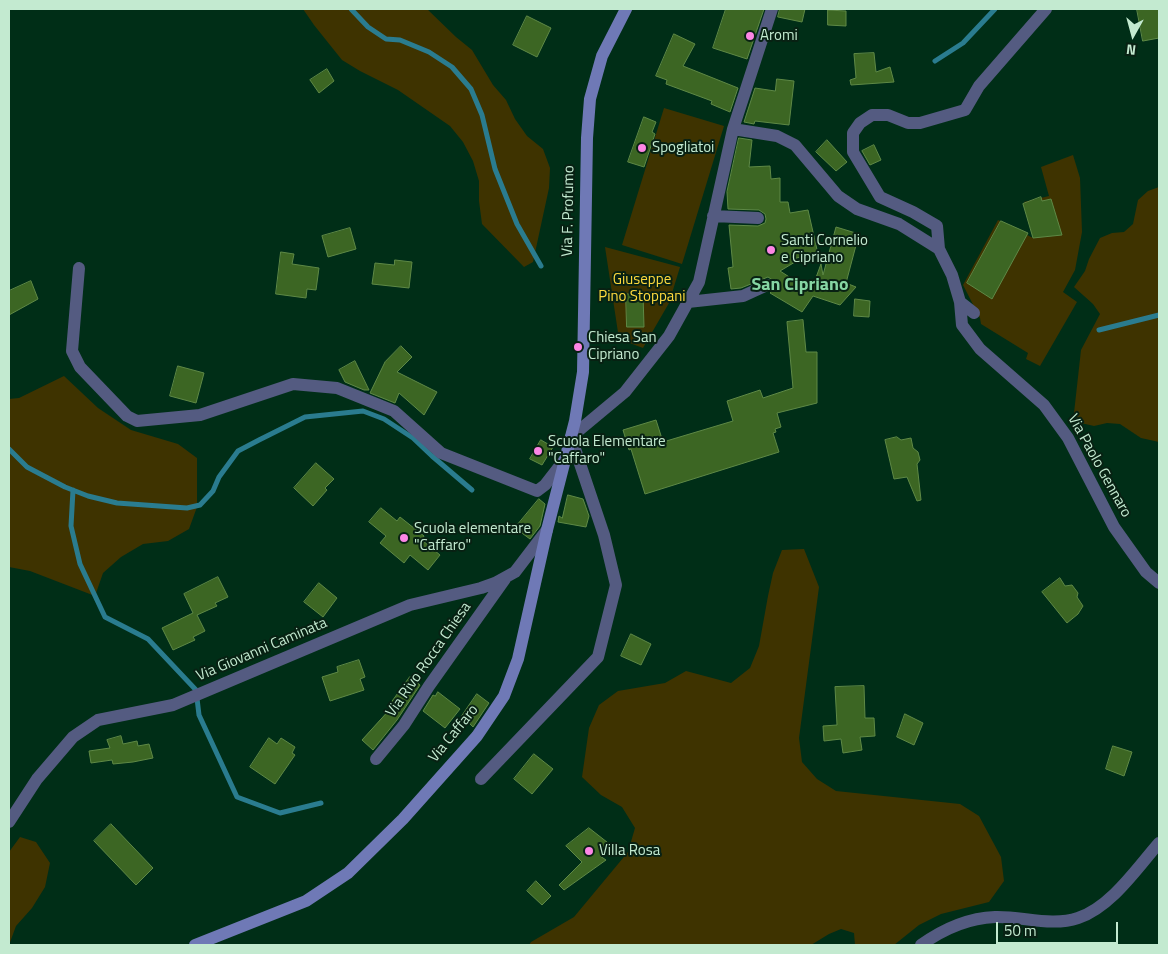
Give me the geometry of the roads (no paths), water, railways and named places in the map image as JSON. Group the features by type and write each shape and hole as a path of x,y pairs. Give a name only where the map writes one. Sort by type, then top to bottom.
{"street":[{"name":"Via F. Profumo","path":"575,421 582,372 587,138 590,99 602,56 626,9"},
{"path":"481,779 598,658 616,585 604,535 571,437 625,392 669,336 699,282 733,129 772,9"},
{"path":"939,249 937,226 913,212 880,197 853,152 853,133 860,122 872,115 888,115 908,123 920,123 965,110 979,86 1046,9"},
{"path":"733,129 777,136 795,145 838,196 857,209 899,224 939,249"},
{"path":"713,216 758,218"},
{"name":"Via Paolo Gennaro","path":"939,249 952,275 960,302 962,325 980,349 1044,405 1068,438 1114,527 1146,572 1159,583"},
{"path":"79,268 72,351 80,367 127,416 137,420 200,415 293,384 337,388 394,412 441,453 537,491 545,486 566,458"},
{"path":"688,302 743,296 767,285"},
{"path":"960,302 974,313"},
{"name":"Via Caffaro","path":"195,945 306,901 348,873 403,819 477,736 504,696 518,660 546,530 575,421"},
{"name":"Via Giovanni Caminata","path":"9,822 37,779 72,737 98,720 173,705 410,605 481,588 515,572 546,530"},
{"name":"Via Rivo Rocca Chiesa","path":"376,759 404,726 428,686 506,577"},
{"path":"920,945 966,921 995,917 1055,922 1079,918 1105,903 1159,843"}],"waterway":[{"path":"351,9 368,27 386,39 400,40 429,52 452,67 471,89 482,115 495,169 517,224 541,266"},
{"path":"935,61 963,43 995,9"},
{"path":"1099,330 1159,315"},
{"path":"9,449 27,467 65,487 88,496 117,503 187,508 200,505 213,491 219,477 238,451 305,417 363,411 384,419 413,438 472,490"},
{"path":"73,490 71,526 80,564 105,617 148,639 196,690 199,715 237,797 280,813 321,803"}],"place":[{"name":"Aromi","path":"750,36"},
{"name":"Spogliatoi","path":"642,148"},
{"name":"Santi Cornelio e Cipriano","path":"771,250"},
{"name":"Chiesa San Cipriano","path":"578,347"},
{"name":"Scuola Elementare \"Caffaro\"","path":"538,451"},
{"name":"Scuola elementare \"Caffaro\"","path":"404,538"},
{"name":"Villa Rosa","path":"589,851"}],"district":[{"name":"San Cipriano","path":"800,286"}],"park label":[{"name":"Giuseppe Pino Stoppani","path":"642,288"}]}
